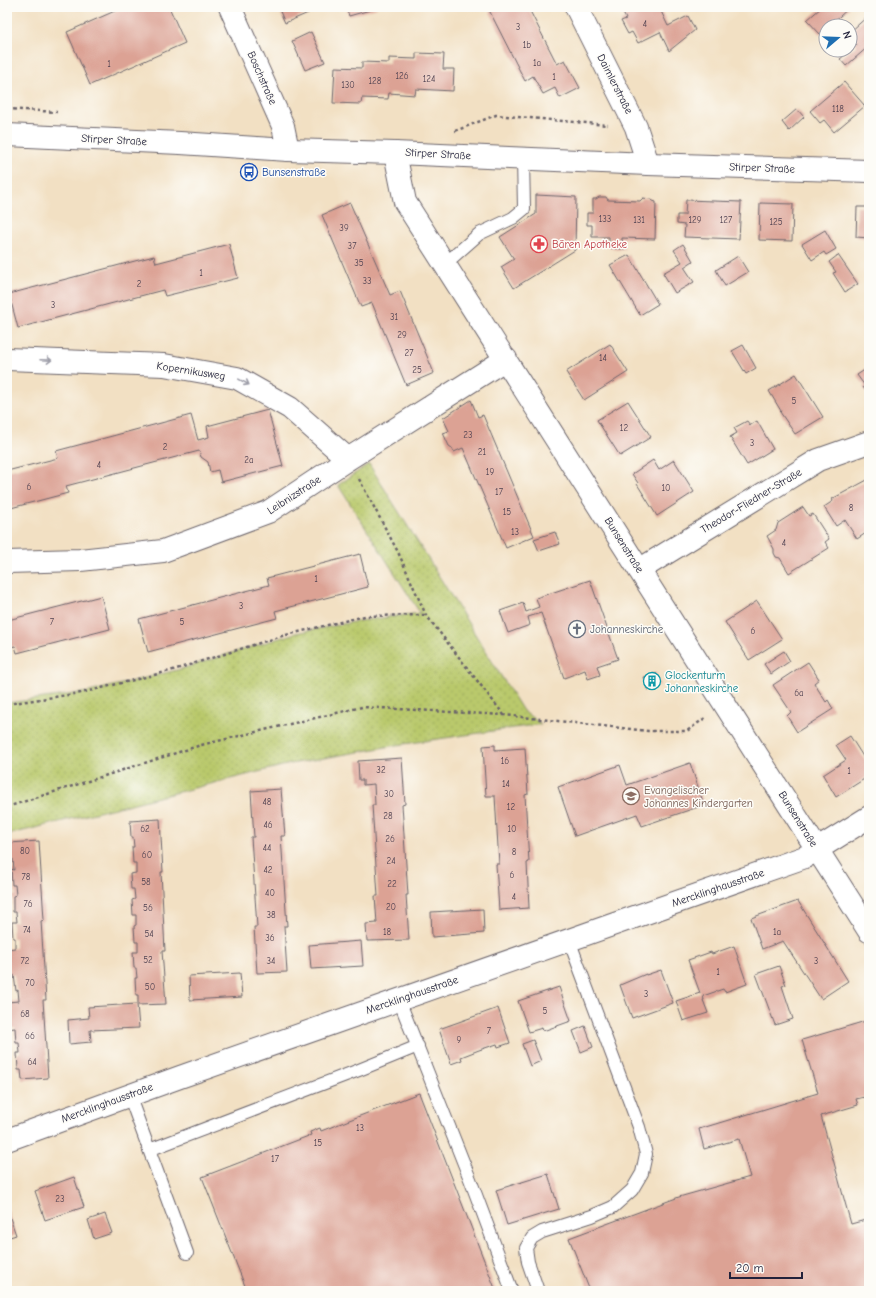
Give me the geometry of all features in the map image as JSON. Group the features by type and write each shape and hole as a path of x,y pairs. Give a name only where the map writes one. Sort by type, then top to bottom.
{"street":[{"name":"Boschstraße","path":"230,7 283,126 288,150"},
{"name":"Daimlerstraße","path":"576,7 636,127 648,164"},
{"name":"Stirper Straße","path":"7,135 288,150 395,152 648,164 869,171"},
{"name":"Bunsenstraße","path":"395,152 405,202 869,932"},
{"name":"Kopernikusweg","path":"7,359 164,365 237,378 290,408 348,459"},
{"name":"Leibnizstraße","path":"7,562 80,560 163,551 268,512 464,384 506,359"},
{"name":"Theodor-Fliedner-Straße","path":"639,570 818,460 869,442"},
{"name":"Mercklinghausstraße","path":"7,1140 129,1095 805,857 869,817"}],"lane":[{"path":"445,264 479,234 513,218 524,209 523,158"},
{"path":"538,1291 528,1262 526,1248 532,1238 542,1232 592,1216 614,1206 632,1190 642,1173 646,1154 639,1127 569,940"},
{"path":"400,1000 512,1291"},
{"path":"149,1150 418,1046"},
{"path":"129,1095 187,1253"}],"path":[{"path":"7,109 62,112"},
{"path":"454,131 496,115 636,127"},
{"path":"348,459 398,552 426,615 504,715"},
{"path":"7,704 81,693 170,671 282,636 365,616 426,615"},
{"path":"7,807 201,745 362,707 504,715 648,731 687,731 725,704"}],"green space":[{"path":"369,464 523,711 541,724 397,745 290,764 7,835 7,703 89,692 181,669 296,633 359,621 420,613 338,485"}],"building":[{"path":"124,7 169,7 185,43 90,85 67,32"},
{"path":"278,7 322,7 285,23"},
{"path":"346,7 377,7 377,8 349,16"},
{"path":"528,7 557,64 565,60 580,88 560,98 555,88 543,94 533,76 525,81 488,8"},
{"path":"620,7 659,7 668,26 688,16 695,30 669,51 660,32 638,43 632,32 628,34 621,21 626,19"},
{"path":"822,7 850,7 838,18 818,18 818,32 807,20"},
{"path":"869,15 869,46 858,56 858,25"},
{"path":"311,32 325,62 305,70 292,41"},
{"path":"416,53 444,54 443,69 454,69 453,91 416,89 415,95 389,93 388,99 362,98 361,104 333,103 335,67 362,68 362,62 389,63 389,58 416,59"},
{"path":"841,58 855,58 846,66 840,59"},
{"path":"844,82 865,106 834,132 824,120 820,123 810,111"},
{"path":"797,109 804,117 789,131 782,122"},
{"name":"Bären Apotheke","path":"536,195 576,197 575,250 514,288 501,267 514,259 500,237 536,214"},
{"path":"606,197 608,200 640,201 643,198 651,199 656,202 655,239 622,238 622,243 625,249 609,248 609,237 592,237 592,225 587,225 587,213 593,213 593,199"},
{"path":"686,200 741,202 739,239 684,237 685,225 677,224 677,215 685,215"},
{"path":"350,203 390,295 400,291 434,373 406,385 372,303 361,307 322,215"},
{"path":"760,203 793,204 792,241 759,240"},
{"path":"857,207 869,207 869,238 856,237"},
{"path":"825,230 836,249 826,255 824,252 812,260 802,244"},
{"path":"229,244 238,278 165,296 163,290 18,328 9,294 154,256 156,263"},
{"path":"683,244 693,261 684,267 694,282 675,293 663,273 682,262 674,250"},
{"path":"629,255 658,304 640,315 610,265"},
{"path":"838,255 858,284 845,292 833,273 836,272 829,262"},
{"path":"738,256 748,272 725,286 716,270"},
{"path":"610,344 628,372 584,400 566,372"},
{"path":"743,345 756,368 746,374 732,351"},
{"path":"869,367 869,395 863,387 865,386 857,375"},
{"path":"796,374 823,417 795,434 780,412 781,411 769,391"},
{"path":"471,400 478,417 483,415 534,536 506,548 463,448 454,452 449,446 443,433 449,431 443,418"},
{"path":"628,401 651,437 620,456 597,420"},
{"path":"268,410 283,466 221,482 218,470 210,472 208,462 201,457 199,451 66,486 68,493 7,509 7,471 58,458 56,451 191,415 198,440 209,437 207,426"},
{"path":"747,421 750,425 757,421 773,449 747,465 730,437 737,433 734,428"},
{"path":"653,460 659,470 674,460 694,492 657,516 632,474"},
{"path":"869,479 869,531 857,539 845,520 836,526 824,507 833,501 832,499"},
{"path":"803,507 809,516 813,514 829,539 825,542 829,548 789,573 780,558 776,557 774,549 767,536 776,530 778,523"},
{"path":"555,532 560,544 539,551 534,539"},
{"path":"360,554 368,587 275,611 277,618 148,652 139,619 269,585 267,578"},
{"name":"Johanneskirche","path":"590,580 618,659 597,666 600,675 588,679 585,670 564,678 541,613 528,617 530,625 508,633 500,611 523,603 526,612 539,607 536,598"},
{"path":"101,596 110,629 17,653 15,646 7,648 7,616 8,620"},
{"path":"757,601 782,639 749,660 725,622"},
{"path":"784,651 790,661 771,674 764,664"},
{"path":"808,662 819,679 814,683 826,702 828,700 833,709 797,732 787,716 791,712 773,685"},
{"name":"Glockenturm Johanneskirche","path":"656,673 660,685 648,690 644,677"},
{"path":"850,736 869,766 869,776 836,797 823,775 846,760 836,745"},
{"path":"495,745 495,750 525,748 528,794 525,795 529,862 527,863 529,908 499,910 496,864 499,864 495,796 486,796 483,746"},
{"path":"402,758 405,804 402,805 408,895 406,895 409,940 367,941 366,924 377,923 375,896 378,896 372,805 375,805 374,784 363,785 363,780 359,780 358,761"},
{"name":"Evangelischer Johannes Kindergarten","path":"690,763 704,805 642,826 637,814 575,836 558,787 620,765 627,785"},
{"path":"281,789 285,836 281,836 287,926 284,926 287,972 257,973 254,927 257,927 251,837 254,837 251,791"},
{"path":"160,819 165,951 162,951 166,1004 138,1005 135,978 137,978 136,968 134,968 133,952 138,952 138,942 135,942 134,926 136,925 136,915 133,915 132,900 135,899 134,889 131,889 130,874 136,873 136,863 133,863 132,847 134,847 133,837 131,837 130,821"},
{"path":"39,841 44,920 41,921 46,1000 43,1000 48,1078 22,1080 21,1070 18,1070 17,1053 20,1053 19,1043 16,1043 15,1028 7,1029 7,1002 19,1001 14,975 7,975 7,949 15,948 12,922 17,922 16,912 13,912 13,896 16,895 15,885 12,885 11,869 14,870 13,859 10,860 9,843"},
{"path":"798,901 848,981 821,999 783,941 762,949 751,918"},
{"path":"483,909 484,933 432,937 431,912"},
{"path":"361,941 363,966 311,969 309,945"},
{"path":"734,946 747,984 725,992 723,989 703,996 708,1013 683,1021 676,1001 700,993 688,960 711,952 712,954"},
{"path":"779,966 786,985 782,986 793,1019 775,1025 756,974"},
{"path":"661,970 673,1003 632,1018 620,985 646,974"},
{"path":"240,973 242,997 190,1000 189,976"},
{"path":"559,987 571,1021 543,1031 542,1028 529,1032 518,1001"},
{"path":"137,1004 139,1028 90,1030 91,1042 69,1044 68,1020 89,1018 88,1007"},
{"path":"498,1008 510,1043 498,1047 497,1044 479,1050 461,1057 462,1060 451,1064 439,1029"},
{"path":"869,1020 869,1096 856,1099 858,1105 821,1116 851,1224 869,1219 869,1291 590,1291 569,1238 679,1197 750,1177 739,1139 704,1149 699,1129 818,1093 802,1040"},
{"path":"585,1026 593,1047 581,1052 573,1031"},
{"path":"533,1040 541,1061 530,1066 522,1044"},
{"path":"419,1093 496,1291 247,1291 202,1177 311,1135 310,1132 320,1128 321,1131"},
{"path":"548,1174 559,1209 507,1225 496,1190"},
{"path":"74,1177 84,1207 45,1220 35,1191"},
{"path":"7,1209 16,1235 7,1238"},
{"path":"105,1214 112,1233 94,1239 88,1220"}],"place":[{"name":"Bunsenstraße","path":"249,172"},
{"name":"Bären Apotheke","path":"539,244"},
{"name":"Johanneskirche","path":"577,629"},
{"name":"Glockenturm Johanneskirche","path":"652,681"},
{"name":"Evangelischer Johannes Kindergarten","path":"631,796"}]}
